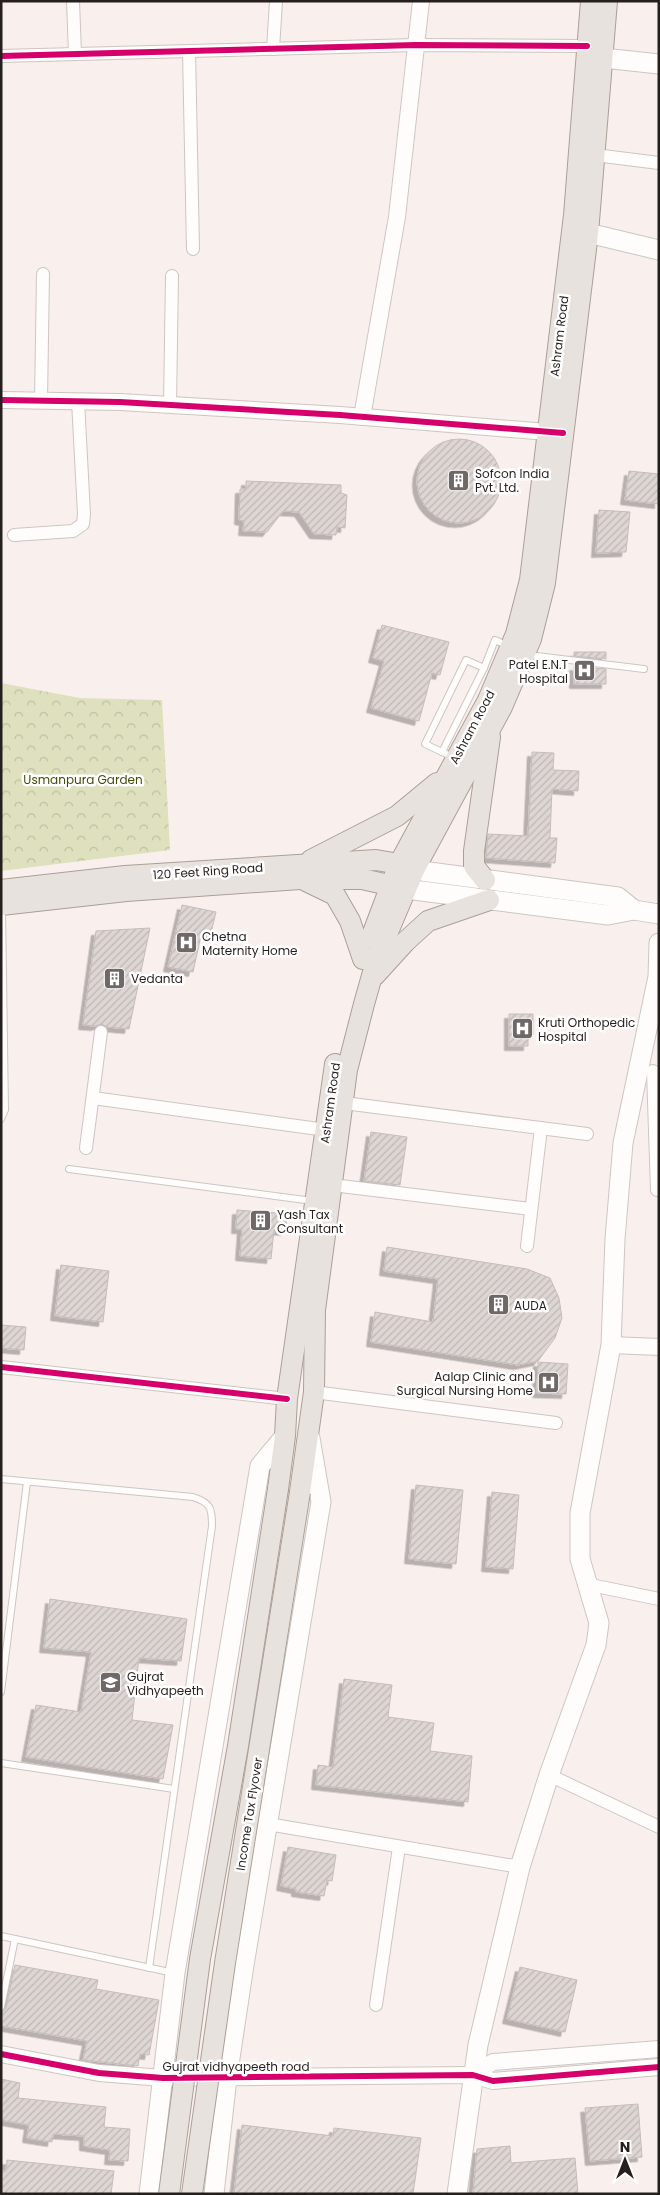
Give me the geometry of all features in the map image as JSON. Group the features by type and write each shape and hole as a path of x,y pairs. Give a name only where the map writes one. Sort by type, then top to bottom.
{"main road":[{"name":"Ashram Road","path":"555,432 588,233 595,155 595,52 591,1"},
{"name":"Ashram Road","path":"286,1436 287,1399 334,1068 362,960 398,887 446,776 449,755 488,700 517,651 531,639 545,583 555,432 574,215 595,52 607,1"},
{"path":"595,52 659,64"},
{"path":"588,233 659,250"},
{"name":"Ashram Road","path":"406,867 502,707 517,651"},
{"path":"485,880 474,866 474,851 492,723"},
{"path":"362,960 350,921 335,895 301,872 397,816 446,776"},
{"name":"120 Feet Ring Road","path":"301,872 376,860 406,867"},
{"path":"406,867 485,880 618,897 634,910"},
{"name":"120 Feet Ring Road","path":"2,900 124,876 301,872 362,878 398,887"},
{"name":"Ashram Road","path":"309,1434 314,1392 315,1310 347,1070 398,887"},
{"path":"398,887 608,916 634,910 659,914"},
{"path":"371,980 405,942 428,921 489,900"},
{"path":"457,2194 478,2045 520,1866 549,1775 596,1645 599,1623 580,1559 580,1513 611,1345 615,1239 623,1143 650,1071 659,943"},
{"path":"214,2194 227,2078 321,1502 309,1434"},
{"name":"Income Tax Flyover","path":"192,2194 225,1963 309,1434"},
{"path":"149,2194 176,1973 260,1466 286,1436"},
{"name":"Income Tax Flyover","path":"168,2194 200,1960 238,1746 286,1436"}],"street":[{"path":"73,1 75,54"},
{"path":"273,49 276,1"},
{"path":"362,417 397,217 421,1"},
{"path":"1,56 416,45 595,52"},
{"path":"189,51 193,249"},
{"path":"595,155 659,163"},
{"path":"41,400 43,274"},
{"path":"170,405 172,276"},
{"path":"1,400 170,405 555,432"},
{"path":"14,535 73,531 83,524 78,401"},
{"path":"86,1148 101,1032"},
{"path":"650,1071 658,1145 657,1190 659,1190"},
{"path":"93,1098 326,1130"},
{"path":"344,1103 587,1134"},
{"path":"527,1246 541,1128"},
{"path":"332,1185 531,1209"},
{"path":"611,1345 659,1347"},
{"path":"1,1367 287,1399"},
{"path":"314,1392 556,1423"},
{"path":"586,1584 659,1599"},
{"path":"549,1775 659,1827"},
{"path":"268,1824 520,1866"},
{"path":"376,2005 399,1847"},
{"path":"473,2075 493,2062 659,2049"},
{"name":"Gujrat vidhyapeeth road","path":"1,2054 99,2073 163,2078 473,2075 493,2081 659,2067"}],"lane":[{"path":"484,668 466,660 425,744 449,755 484,668 495,640 517,651 644,669"},
{"path":"1,1119 5,1110 2,900"},
{"path":"69,1169 315,1201"},
{"path":"1,1480 193,1497 205,1501 212,1511 212,1526 149,1968"},
{"path":"1,1692 27,1482"},
{"path":"1,1763 174,1789"},
{"path":"1,1936 176,1973"},
{"path":"1,2007 15,1939"}],"green space":[{"name":"Usmanpura Garden","path":"1,683 80,698 162,700 170,850 1,871"}],"building":[{"name":"Sofcon India Pvt. Ltd.","path":"459,439 475,442 489,451 498,465 501,481 498,497 489,511 475,520 459,523 443,520 429,511 420,497 417,481 420,465 429,451 443,442"},
{"path":"629,471 659,474 659,504 625,500"},
{"path":"246,481 341,485 341,493 347,495 345,528 337,527 336,535 314,534 299,512 283,511 267,532 243,531 244,521 239,520 240,489 246,489"},
{"path":"599,510 630,512 626,552 596,553"},
{"path":"382,625 449,642 440,675 432,673 419,721 371,708 384,661 373,658"},
{"path":"574,652 606,652 606,659 574,656"},
{"path":"574,666 606,669 606,684 574,684"},
{"path":"532,752 554,753 553,770 579,771 578,791 552,789 550,838 557,838 555,863 486,858 488,834 528,836"},
{"path":"182,905 216,912 211,933 202,931 193,972 168,967"},
{"name":"Vedanta","path":"150,928 129,1029 107,1027 102,1024 95,1026 83,1025 96,931"},
{"path":"509,1014 533,1014 533,1035 528,1035 528,1046 509,1046"},
{"path":"371,1132 407,1137 400,1185 364,1181"},
{"path":"237,1210 287,1214 286,1231 274,1230 271,1259 240,1256 242,1229 236,1229"},
{"name":"AUDA","path":"387,1247 527,1269 550,1278 559,1298 562,1318 555,1338 538,1361 518,1365 371,1342 375,1312 433,1322 438,1279 384,1271"},
{"path":"61,1265 109,1271 103,1322 55,1316"},
{"path":"1,1325 26,1327 24,1350 1,1348"},
{"path":"538,1362 568,1364 566,1394 537,1393"},
{"path":"416,1485 463,1490 456,1564 409,1559"},
{"path":"492,1492 519,1495 513,1569 486,1567"},
{"name":"Gujrat Vidhyapeeth","path":"50,1599 187,1619 181,1661 139,1658 132,1720 173,1725 163,1779 26,1757 36,1705 81,1712 91,1652 44,1648"},
{"path":"344,1679 392,1685 388,1717 434,1723 430,1751 472,1756 468,1802 316,1785 318,1765 333,1767"},
{"path":"288,1847 336,1855 332,1881 327,1880 324,1896 296,1892 296,1889 281,1886"},
{"path":"15,1965 98,1980 96,1989 159,2000 149,2055 140,2054 138,2066 83,2060 87,2041 1,2026 1,2012 6,2008"},
{"path":"520,1967 577,1980 565,2032 507,2019"},
{"path":"1,2079 20,2083 18,2098 106,2107 104,2127 130,2129 128,2161 109,2160 110,2150 84,2146 84,2136 53,2134 52,2142 27,2138 29,2125 1,2120"},
{"path":"638,2104 642,2157 590,2161 585,2108"},
{"path":"242,2125 333,2136 334,2128 421,2138 413,2194 234,2194"},
{"path":"510,2146 511,2163 575,2158 578,2194 473,2194 477,2149"},
{"path":"7,2160 114,2171 111,2194 1,2194 1,2171 6,2171"}],"cycle path":[{"path":"1,56 416,45 587,46"},
{"path":"1,400 120,402 340,415 563,433"},
{"path":"1,1367 287,1399"},
{"path":"1,2054 99,2073 163,2078 473,2075 493,2081 659,2067"}],"place":[{"name":"Sofcon India Pvt. Ltd.","path":"459,480"},
{"name":"Patel E.N.T Hospital","path":"584,671"},
{"name":"Chetna Maternity Home","path":"186,943"},
{"name":"Vedanta","path":"115,978"},
{"name":"Kruti Orthopedic Hospital","path":"522,1029"},
{"name":"Yash Tax Consultant","path":"261,1221"},
{"name":"AUDA","path":"498,1305"},
{"name":"Aalap Clinic and Surgical Nursing Home","path":"549,1383"},
{"name":"Gujrat Vidhyapeeth","path":"111,1683"}]}
